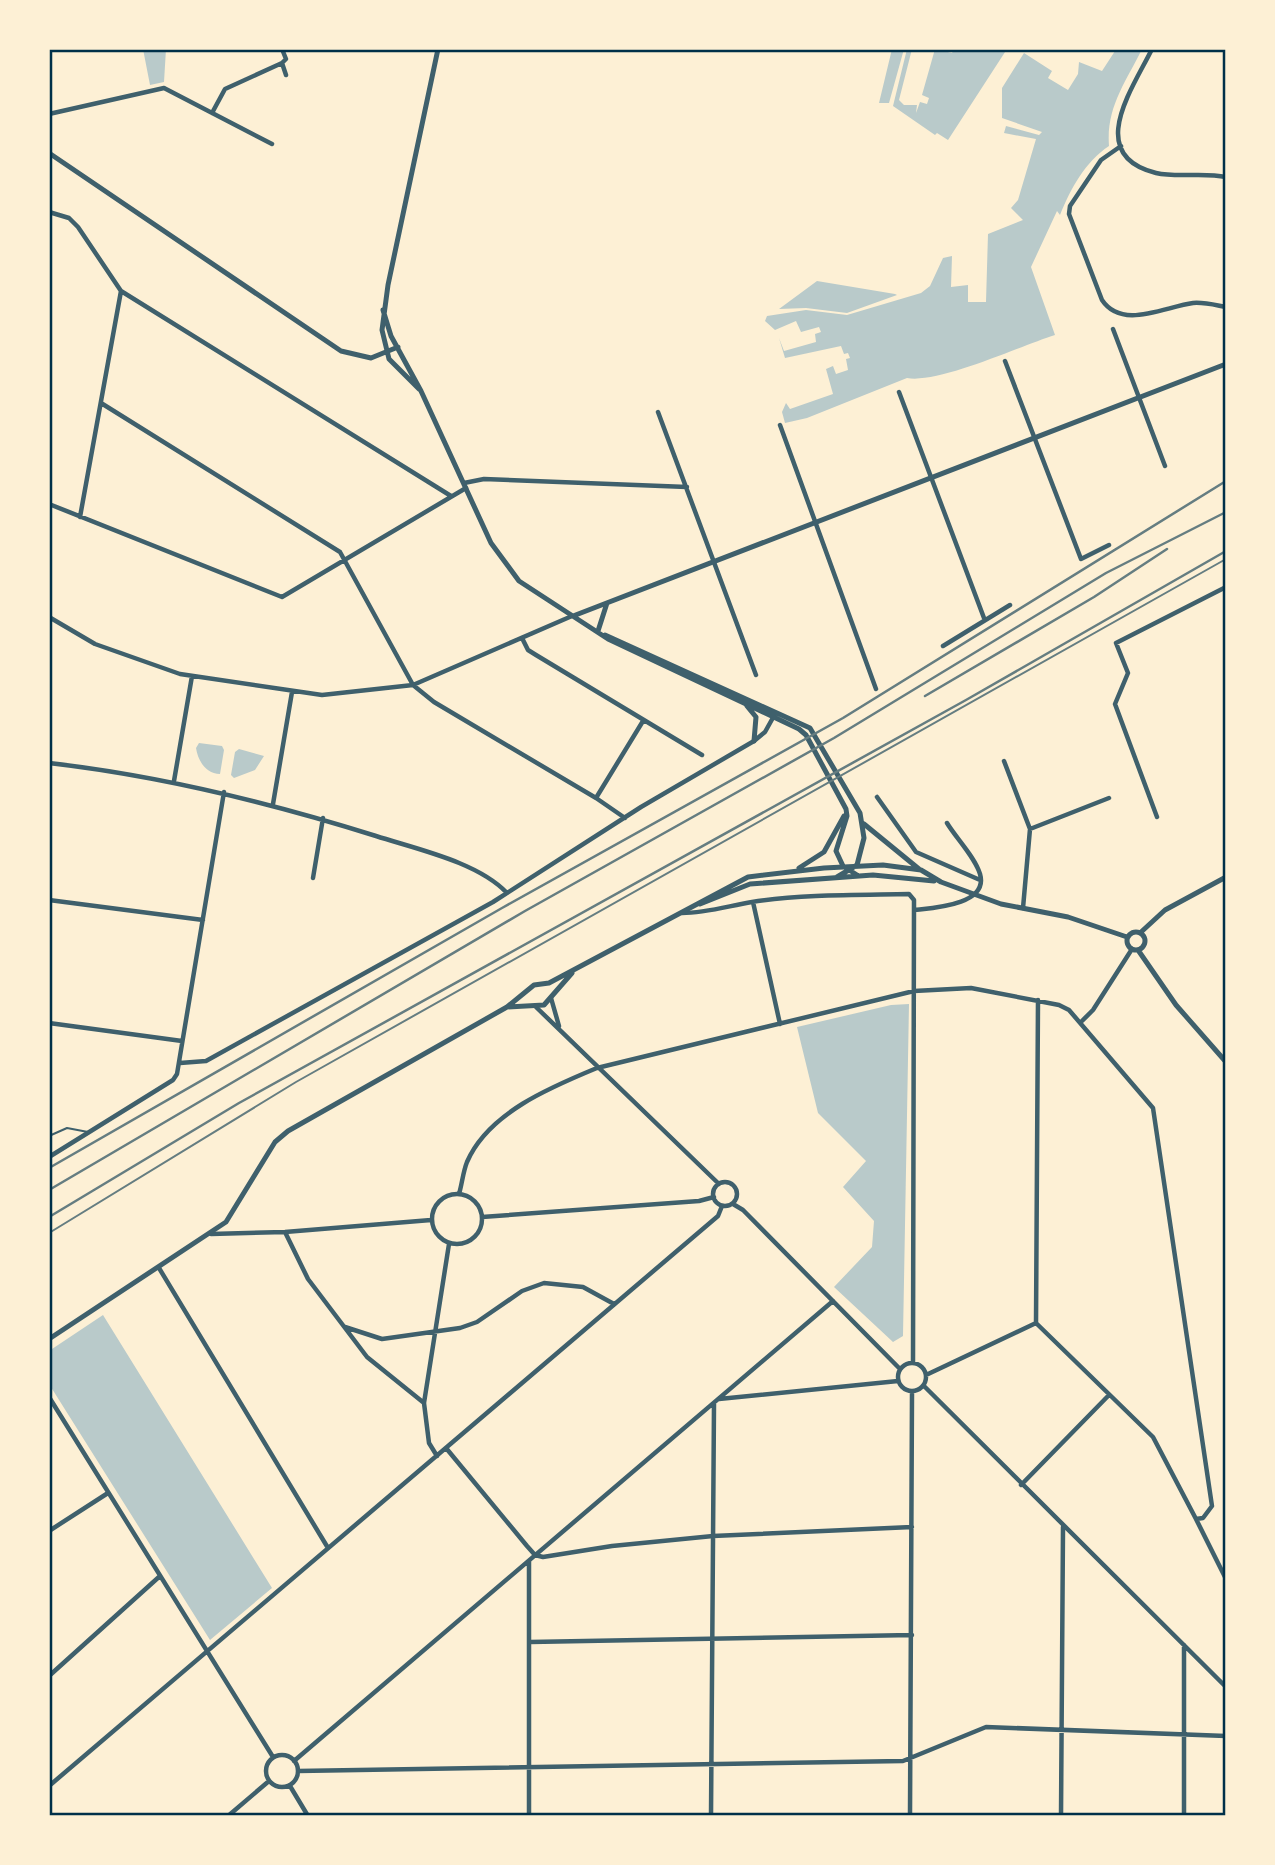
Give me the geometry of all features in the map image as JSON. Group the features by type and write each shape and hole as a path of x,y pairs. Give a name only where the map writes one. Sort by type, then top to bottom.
{"street":[{"path":"212,113 225,89 282,63 286,59 282,49"},
{"path":"421,391 386,354 382,340 383,310 438,49"},
{"path":"1152,49 1122,106 1117,125 1121,146 1131,161 1158,174 1226,177"},
{"path":"282,63 286,75"},
{"path":"49,114 164,88 272,145"},
{"path":"1121,146 1101,160 1070,206 1069,214 1102,300 1109,309 1121,315 1198,303 1226,307"},
{"path":"49,153 336,348 371,358 398,347"},
{"path":"49,212 69,218 78,227 121,290 451,496"},
{"path":"80,517 121,290"},
{"path":"383,310 386,324 421,391 491,543 509,571 519,581 597,631 775,714 806,735 846,808 847,816 836,851 845,868 857,875"},
{"path":"1113,329 1165,466"},
{"path":"1005,360 1081,559 1109,545"},
{"path":"49,617 114,652 192,676 322,695 357,694 413,685 573,615 1226,364"},
{"path":"899,392 984,618"},
{"path":"101,403 340,552 343,562 413,685 434,702 625,818"},
{"path":"657,412 757,676"},
{"path":"779,425 817,522 876,689"},
{"path":"49,504 282,597 448,501 465,485 484,479 687,487"},
{"path":"1157,817 1115,704 1128,673 1116,643 1226,587"},
{"path":"597,631 607,603"},
{"path":"943,646 976,627 984,618 994,617 1010,605"},
{"path":"605,635 608,639 747,706 802,722 813,732 847,789 863,823 864,843 857,865"},
{"path":"522,638 528,650 702,755"},
{"path":"174,780 192,676"},
{"path":"272,804 292,692"},
{"path":"747,706 756,717 754,741"},
{"path":"180,1063 206,1061 507,893 754,741 765,732 775,714"},
{"path":"596,798 643,721"},
{"path":"1004,761 1030,829 1023,908"},
{"path":"49,763 174,780 323,818 397,841 485,875 507,893"},
{"path":"49,1157 173,1080 180,1063 224,792"},
{"path":"877,797 916,852 980,880"},
{"path":"1030,829 1109,798"},
{"path":"797,870 824,852 846,808"},
{"path":"313,878 323,818"},
{"path":"863,823 904,860 941,882"},
{"path":"915,910 944,906 975,894 980,874 947,823"},
{"path":"49,1339 211,1234 231,1215 282,1135 324,1108 507,1007 534,985 549,983 748,877 857,865 921,870"},
{"path":"836,877 845,868"},
{"path":"681,912 750,884 857,875 901,875 941,882 1023,908 1068,917 1127,937"},
{"path":"1127,937 1131,933 1140,933 1165,910 1226,877"},
{"path":"681,912 702,913 753,902 909,894 914,900 913,1363"},
{"path":"49,900 203,920"},
{"path":"753,902 780,1024"},
{"path":"1082,1021 1093,1010 1135,950 1145,942 1140,933"},
{"path":"1127,937 1128,946 1135,950 1176,1005 1226,1062"},
{"path":"507,1007 546,1004 576,969"},
{"path":"549,983 559,1027"},
{"path":"459,1194 467,1162 481,1139 498,1122 573,1078 597,1068 914,991 971,988 1059,1004 1082,1021 1153,1108 1212,1506 1203,1518 1196,1519"},
{"path":"525,995 533,1006 559,1027 597,1068 719,1184"},
{"path":"1038,1000 1036,1323 1153,1437 1226,1579"},
{"path":"49,1023 182,1041"},
{"path":"719,1184 727,1182 736,1189 737,1197 733,1203 722,1206"},
{"path":"714,1197 719,1184"},
{"path":"459,1194 477,1204 482,1217 481,1225 472,1239 449,1244 437,1235 431,1220 436,1204 450,1195 459,1194"},
{"path":"714,1197 722,1206"},
{"path":"482,1217 699,1201 714,1197"},
{"path":"733,1203 900,1369"},
{"path":"49,1786 718,1216 722,1206"},
{"path":"211,1234 285,1232 431,1220"},
{"path":"285,1232 308,1279 367,1357 424,1404"},
{"path":"437,1456 429,1443 424,1404 449,1244"},
{"path":"159,1268 328,1548"},
{"path":"345,1327 382,1339 437,1329 460,1328 477,1322 522,1291 544,1283 583,1287 614,1304"},
{"path":"294,1761 833,1301"},
{"path":"926,1375 1036,1323"},
{"path":"900,1369 913,1363 922,1366 926,1375 924,1386"},
{"path":"900,1369 898,1381 903,1389 912,1392 924,1386"},
{"path":"716,1401 898,1381"},
{"path":"924,1386 1226,1687"},
{"path":"910,1816 912,1392"},
{"path":"1021,1485 1109,1395"},
{"path":"49,1397 273,1757"},
{"path":"711,1816 716,1401"},
{"path":"446,1448 535,1555 543,1557 612,1546 713,1536 912,1527"},
{"path":"49,1531 108,1493"},
{"path":"1061,1816 1063,1527"},
{"path":"529,1560 529,1816"},
{"path":"49,1676 160,1576"},
{"path":"530,1642 912,1635"},
{"path":"1184,1645 1184,1816"},
{"path":"298,1772 910,1760 986,1727 1226,1736"},
{"path":"273,1757 287,1756 294,1761 298,1772 290,1786"},
{"path":"273,1757 265,1771 269,1781 276,1787 290,1786"},
{"path":"228,1816 269,1781"},
{"path":"290,1786 308,1816"}],"lane":[{"path":"49,1136 67,1128 89,1133"}],"shaded area":[{"path":"143,49 166,49 164,82 150,85"},
{"path":"892,49 904,49 889,103 879,103"},
{"path":"907,49 912,49 899,100 904,105 917,105 916,113 920,102 927,104 929,98 922,95 935,49 952,53 954,49 1007,49 948,140 937,133 935,135 893,106"},
{"path":"1112,49 1142,49 1114,107 1109,146 1100,152 1080,176 1060,215 1057,211 1031,267 1055,335 959,370 921,378 907,378 807,418 785,423 782,412 786,403 790,409 833,394 826,369 833,366 836,374 848,370 846,359 850,358 848,353 844,354 841,346 785,358 779,338 784,351 816,342 815,334 821,332 819,327 801,332 796,321 775,330 765,321 767,316 806,310 847,315 921,293 930,286 943,258 952,256 951,287 968,285 968,302 986,302 988,234 1023,220 1011,208 1018,200 1036,139 1004,133 1006,126 1039,135 1042,132 1002,118 1002,88 1024,53 1052,71 1048,78 1068,90 1078,74 1079,62 1102,71 1115,51"},
{"path":"817,281 897,295 847,313 806,308 779,309"},
{"path":"199,743 222,746 224,750 220,774 211,772 201,762 196,748"},
{"path":"239,749 264,756 255,770 234,778 231,775 235,752"},
{"path":"909,1004 903,1336 893,1342 834,1287 872,1247 874,1221 843,1187 866,1161 818,1113 797,1027 891,1005"},
{"path":"103,1315 272,1588 210,1640 49,1384 49,1351"}],"tram line":[{"path":"49,1233 296,1082 1226,559"}],"railway":[{"path":"49,1168 502,908 843,718 1226,481"},
{"path":"49,1190 525,911 834,738 1106,573 1226,512"},
{"path":"925,696 1094,597 1167,549"},
{"path":"49,1217 239,1103 966,700 1226,551"}]}
